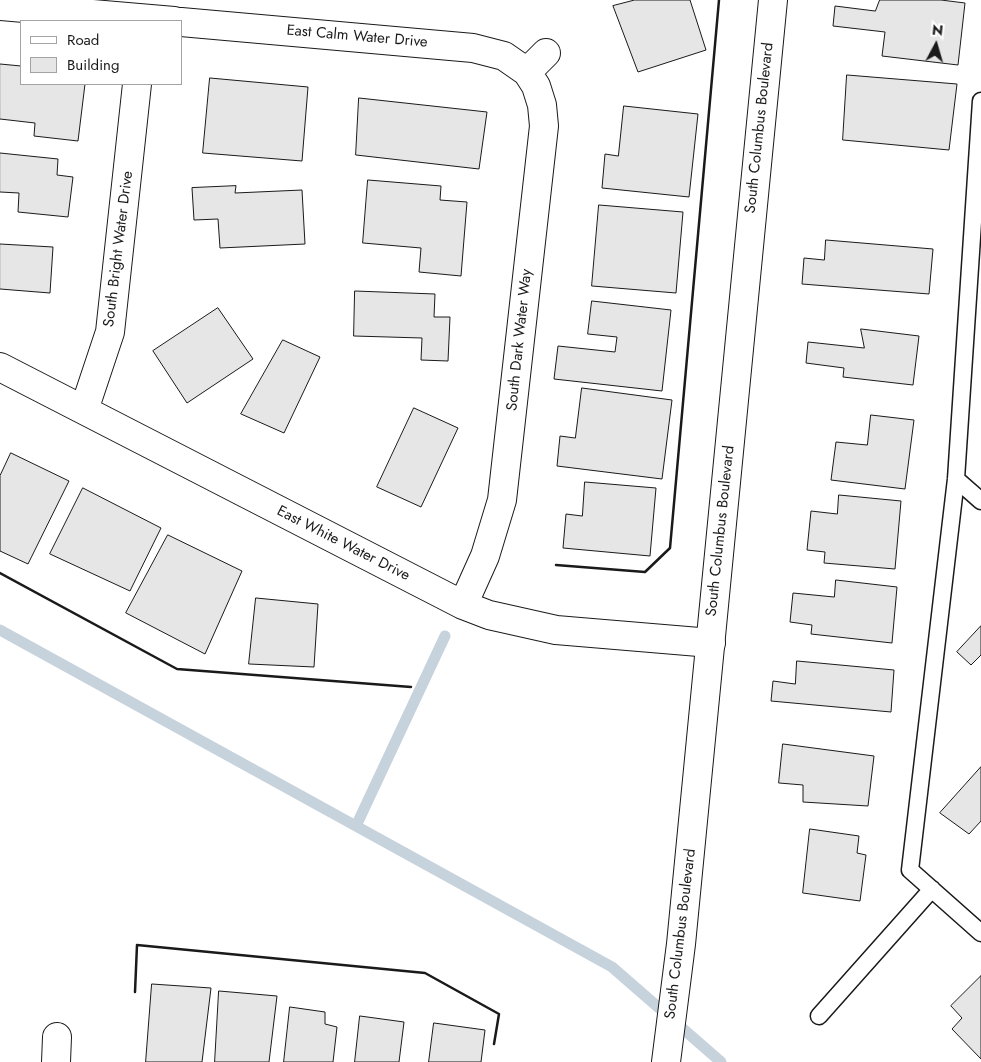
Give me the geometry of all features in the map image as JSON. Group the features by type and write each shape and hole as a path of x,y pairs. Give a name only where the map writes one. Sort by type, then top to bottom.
{"street":[{"name":"South Columbus Boulevard","path":"666,1054 681,944 773,0"},
{"path":"0,6 145,20"},
{"name":"East Calm Water Drive","path":"182,22 473,48 504,56 527,72"},
{"path":"527,72 546,53"},
{"name":"South Dark Water Way","path":"463,605 485,556 502,500 544,126 542,105 536,86 527,72"},
{"name":"South Bright Water Drive","path":"84,410 110,332 138,85"},
{"name":"East White Water Drive","path":"0,367 463,605 489,615 556,630 711,643"}],"lane":[{"path":"981,101 956,479 910,870 981,933"},
{"path":"956,479 981,501"},
{"path":"819,1016 932,889"}],"building":[{"path":"635,0 690,0 706,50 638,72 613,6"},
{"path":"880,0 941,0 965,3 958,65 882,56 885,32 833,26 835,6 875,11"},
{"path":"0,64 20,66 20,85 85,85 78,141 34,136 35,123 0,119"},
{"path":"847,75 957,84 949,150 843,140"},
{"path":"210,78 308,87 302,161 203,153"},
{"path":"359,98 487,112 479,169 356,155"},
{"path":"624,106 698,114 689,197 602,188 605,154 618,156"},
{"path":"0,153 58,159 57,175 73,177 68,217 18,212 19,193 0,192"},
{"path":"368,180 441,186 440,200 467,202 461,276 419,272 421,248 363,243"},
{"path":"236,186 235,193 302,190 305,244 220,248 218,219 194,220 192,188"},
{"path":"599,205 683,212 676,293 592,286"},
{"path":"826,240 933,249 929,294 802,284 804,258 824,260"},
{"path":"0,244 53,247 50,293 0,289"},
{"path":"355,291 435,294 434,317 450,317 448,361 421,360 422,338 354,336"},
{"path":"592,301 671,310 662,391 554,379 558,346 615,352 617,337 588,334"},
{"path":"218,308 253,359 187,403 153,351"},
{"path":"861,329 919,336 913,385 843,377 844,368 806,363 808,342 864,348"},
{"path":"283,340 320,357 284,433 241,414"},
{"path":"582,388 672,400 662,479 557,466 560,436 575,438"},
{"path":"414,408 458,428 421,507 377,487"},
{"path":"871,415 914,420 905,489 831,480 836,442 867,445"},
{"path":"11,453 69,481 28,564 0,551 0,476"},
{"path":"585,482 656,488 650,556 563,548 566,514 582,516"},
{"path":"83,488 161,528 130,591 50,554"},
{"path":"839,495 901,501 895,569 824,563 825,552 807,550 811,511 837,514"},
{"path":"168,535 242,571 205,654 126,613"},
{"path":"836,580 897,587 892,643 811,634 812,625 790,622 793,593 834,597"},
{"path":"256,598 318,604 314,667 249,664"},
{"path":"981,626 981,655 971,665 957,652"},
{"path":"797,661 894,670 891,712 771,701 773,681 795,684"},
{"path":"783,744 874,756 868,806 803,802 803,785 779,783"},
{"path":"981,767 981,821 969,834 940,813"},
{"path":"810,829 859,836 857,853 866,855 860,901 803,893"},
{"path":"981,976 981,1059 952,1029 962,1018 951,1006"},
{"path":"152,984 211,988 202,1062 146,1062"},
{"path":"219,991 277,996 269,1062 215,1062"},
{"path":"290,1007 325,1012 325,1024 337,1027 333,1062 284,1062"},
{"path":"360,1016 404,1022 399,1062 355,1062"},
{"path":"434,1023 485,1030 481,1062 429,1062"}],"waterway":[{"path":"0,630 612,967 721,1062"},
{"path":"356,826 445,636"}],"wall":[{"path":"556,565 645,572 670,548 719,0"},
{"path":"0,573 177,669 411,687"},
{"path":"135,992 137,945 425,973 499,1014 494,1044"}]}
